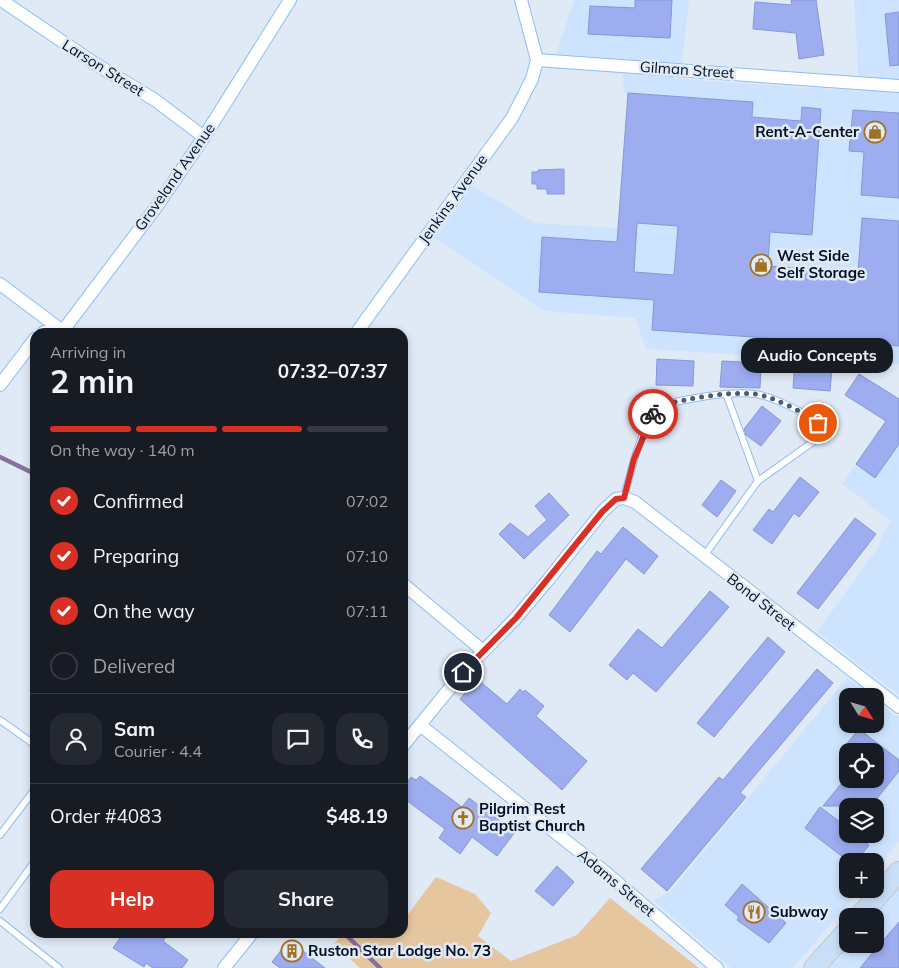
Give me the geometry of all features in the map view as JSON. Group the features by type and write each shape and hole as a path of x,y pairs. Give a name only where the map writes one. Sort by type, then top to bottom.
{"main road":[{"path":"867,908 899,872"},
{"path":"814,968 839,940"}],"street":[{"name":"Groveland Avenue","path":"66,328 157,206 204,137 290,0"},
{"path":"521,0 537,60"},
{"name":"Larson Street","path":"4,4 94,64 156,100 204,137"},
{"name":"Gilman Street","path":"537,60 899,86"},
{"name":"Jenkins Avenue","path":"360,328 512,118 532,80 537,60"},
{"path":"0,284 58,328"},
{"path":"0,385 30,346"},
{"path":"408,740 482,650 516,618 602,512 616,499 624,498"},
{"name":"Bond Street","path":"624,498 634,502 899,707"},
{"path":"408,588 482,650"},
{"name":"Adams Street","path":"420,725 604,871 716,968"},
{"path":"224,968 248,938"}],"lane":[{"path":"624,498 634,459 648,421 658,406 692,397 756,394 805,413 818,423 816,439 758,481 703,557"},
{"path":"727,396 758,481"},
{"path":"0,720 30,741"},
{"path":"0,835 30,795"},
{"path":"0,909 30,868"},
{"path":"0,921 59,968"}],"shaded area":[{"path":"574,0 689,0 680,79 859,91 854,0 899,0 899,364 646,349 635,318 544,311 435,238 473,186 535,223 618,228 628,94 624,93 622,59 556,54"},
{"path":"899,402 899,695 817,632 879,546 882,535 891,521 842,484"},
{"path":"847,678 860,688 839,688 839,733 884,733 884,707 899,718 899,841 884,860 884,853 839,853 839,898 853,898 845,908 839,908 839,915 793,968 731,968 653,900 671,891"},
{"path":"436,877 475,894 491,913 478,936 511,961 577,935 610,898 699,968 360,968 334,944 339,938 408,938 408,914"},
{"path":"899,889 899,968 830,968 843,953 884,953 884,908 882,908"}],"building":[{"path":"635,0 672,0 670,38 588,34 590,6 635,8"},
{"path":"791,0 816,0 824,55 799,59 796,33 753,29 755,2 792,5"},
{"path":"899,12 899,65 890,66 885,14"},
{"path":"628,93 753,102 752,117 801,121 802,107 821,109 812,235 770,232 768,266 858,272 862,218 899,221 899,346 841,342 841,346 834,345 830,391 793,388 796,343 782,342 782,339 652,330 654,300 539,292 542,237 617,242","holes":["637,223 678,226 674,275 634,272"]},
{"path":"853,110 899,113 899,198 861,195 864,152 849,151"},
{"path":"564,169 564,194 547,194 547,189 537,189 537,184 532,184 532,172"},
{"path":"657,359 694,361 693,386 656,385"},
{"path":"722,361 761,363 760,388 720,387"},
{"path":"859,374 899,399 899,444 875,478 856,464 886,421 845,395"},
{"path":"762,406 781,421 761,446 746,435 744,429"},
{"path":"800,477 819,492 799,517 794,513 772,544 753,530 769,509 773,512"},
{"path":"721,480 736,491 717,517 702,505"},
{"path":"549,493 569,515 524,559 499,534 510,523 528,537 547,520 535,506"},
{"path":"855,518 876,534 818,609 797,593"},
{"path":"623,527 658,556 644,574 626,559 570,632 549,615 597,551 601,554"},
{"path":"710,591 729,607 656,692 633,673 627,680 609,665 638,629 662,648"},
{"path":"768,637 785,652 714,737 697,723"},
{"path":"817,669 833,683 740,793 746,797 667,891 641,869 719,777 723,780"},
{"path":"477,679 507,704 520,689 523,692 525,690 544,706 536,716 587,761 562,790 460,699"},
{"path":"856,733 864,733 877,743 848,743"},
{"path":"884,748 899,760 899,771 877,798 839,798 839,806 823,806 839,786 839,788 884,788"},
{"name":"Pilgrim Rest Baptist Church","path":"420,776 462,807 469,798 515,832 497,856 472,837 460,854 439,838 445,829 408,801 408,781 411,777 416,780"},
{"path":"820,807 839,821 839,843 866,843 869,845 863,853 839,854 805,828"},
{"path":"557,866 574,882 553,906 535,891"},
{"name":"Subway","path":"742,884 786,923 769,943 737,920 739,917 725,905"},
{"path":"899,922 899,968 860,968 873,953 884,953 884,940"},
{"path":"120,938 165,938 163,941 188,960 182,968 153,968 146,963 144,967 113,948"},
{"name":"Ruston Star Lodge No. 73","path":"289,940 325,968 280,968 272,962"}],"waterway":[{"path":"0,457 30,472"},
{"path":"349,938 380,968"}],"way so far":[{"path":"653,414 658,406 692,397 756,394 805,413 818,423"}],"place":[{"name":"Rent-A-Center","path":"875,132"},
{"name":"West Side Self Storage","path":"761,265"},
{"name":"Audio Concepts","path":"818,423"},
{"name":"Pilgrim Rest Baptist Church","path":"463,818"},
{"name":"Subway","path":"754,912"},
{"name":"Ruston Star Lodge No. 73","path":"292,951"}],"route":[{"path":"463,672 482,650 516,618 602,512 616,499 624,498 634,459 648,421 653,414"}]}
